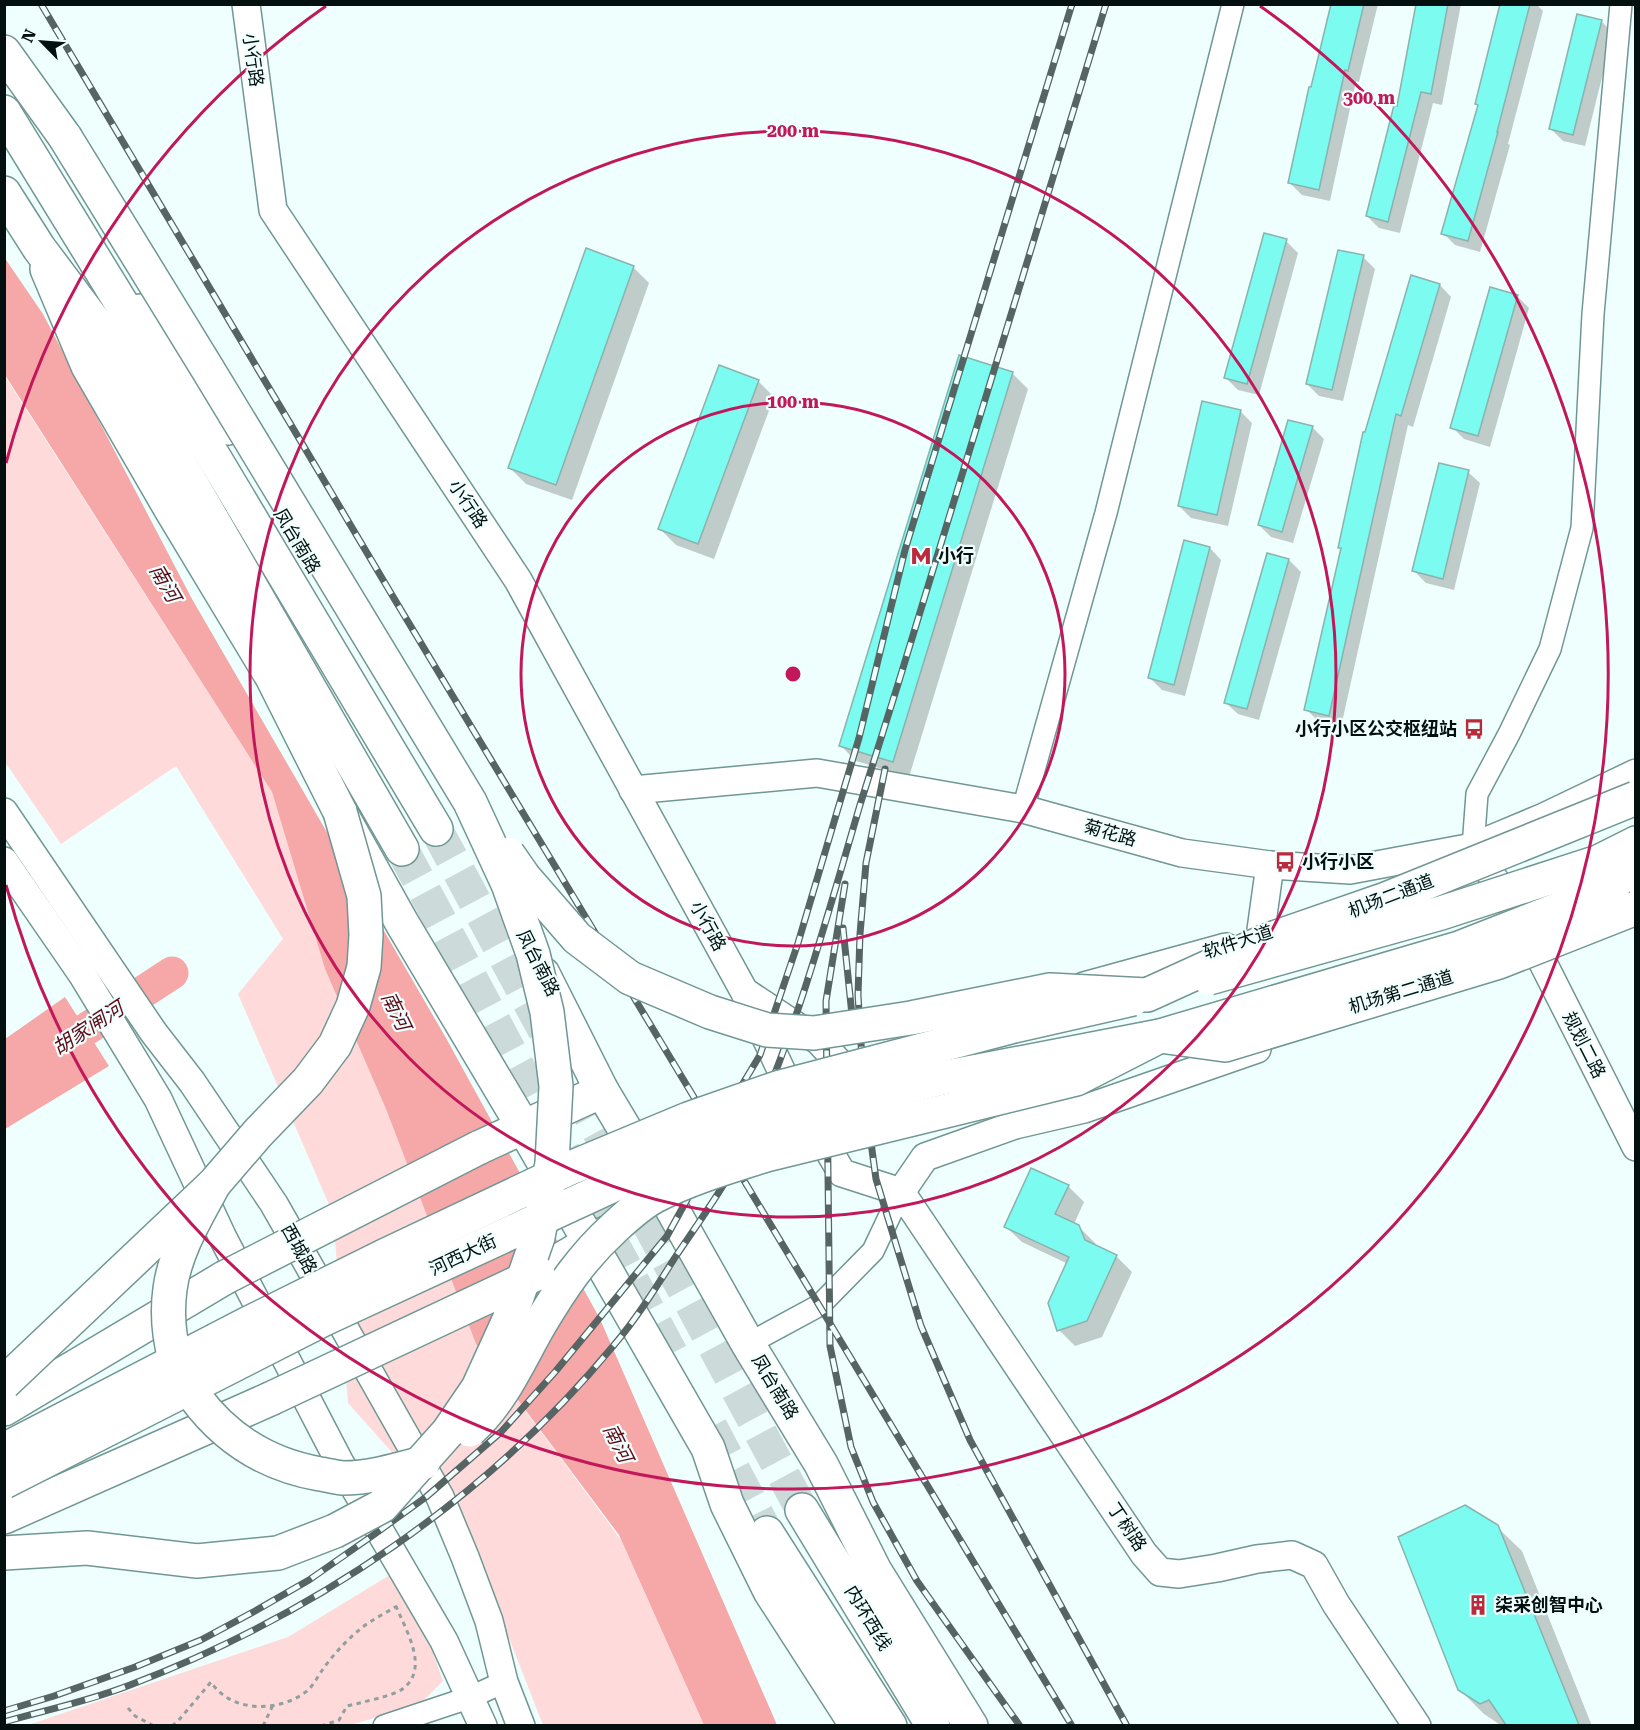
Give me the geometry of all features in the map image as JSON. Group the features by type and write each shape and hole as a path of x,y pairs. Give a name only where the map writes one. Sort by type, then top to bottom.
{"main road":[{"path":"4,52 65,137 470,802 524,877 577,938 630,978 710,1012 767,1029 814,1033 911,1018 1050,990 1147,995"},
{"name":"凤台南路","path":"4,112 147,345 435,830"},
{"path":"4,193 39,248 111,344 402,849"},
{"name":"凤台南路","path":"71,222 219,414 454,799 602,1091 667,1200 748,1344 821,1464 875,1571 971,1725"},
{"path":"39,248 88,366 272,677 340,812 402,923 524,1128 708,1448 726,1504 770,1591 857,1725"},
{"name":"机场二通道","path":"1147,995 1268,940 1386,900 1635,798"},
{"path":"4,1553 87,1548 197,1561 278,1554 335,1531 382,1506 448,1432 478,1388 509,1320 538,1238 552,1164 556,1086 547,1012 533,954 508,884 470,802"},
{"path":"4,1383 214,1184 258,1133 308,1082 334,1045 353,1006 364,967 366,935 364,896 340,812"},
{"name":"软件大道","path":"877,1062 1147,995 1441,913 1598,862 1635,843"},
{"path":"214,1184 179,1250 170,1289 172,1351 183,1380 203,1407 229,1434 261,1456 306,1472 342,1478 380,1474 432,1460 485,1416 504,1391 557,1296 582,1260 629,1213 653,1197 720,1170 766,1155 950,1108 1076,1079 1160,1036 1459,948 1635,877"},
{"name":"机场第二通道","path":"1160,1036 1225,1045 1499,962 1635,908"},
{"name":"河西大街","path":"4,1482 322,1320 685,1152 787,1118 942,1078 1160,1036"},
{"name":"河西大街","path":"4,1450 336,1280 568,1169 688,1119 777,1088 877,1062"},
{"path":"4,1409 224,1278 478,1148 602,1091"},
{"path":"4,1517 270,1399 538,1273 589,1242 667,1200"},
{"name":"内环西线","path":"802,1510 933,1725"},
{"path":"767,1533 890,1725"}],"street":[{"name":"小行路","path":"246,4 273,210 518,580 744,991 782,1072 842,1173 901,1192"},
{"path":"1023,808 1106,513 1233,4"},
{"path":"1533,943 1514,909 1473,847 1477,794 1550,649 1582,528 1593,314 1620,4"},
{"name":"菊花路","path":"633,790 817,773 1023,808 1182,853 1270,865 1350,870 1473,847"},
{"name":"软件大道","path":"819,1041 915,1030 1167,964 1260,937 1544,817 1635,773"},
{"name":"西城路","path":"4,812 154,1033 192,1082 274,1204 440,1497 489,1621 504,1682 521,1725"},
{"path":"4,861 82,974 158,1099 223,1238 339,1461 444,1641 483,1725"},
{"path":"1260,937 1270,865"},
{"path":"748,1344 820,1305 873,1251 901,1192 925,1157 1015,1125 1084,1109 1331,1024 1635,900"},
{"name":"规划二路","path":"1533,943 1635,1147"},
{"name":"小行路","path":"744,991 819,1041 925,1157"},
{"name":"丁树路","path":"901,1192 1144,1554 1160,1572 1179,1574 1257,1558 1292,1555 1314,1565 1336,1604 1416,1725"},
{"path":"384,1725 471,1697 504,1682"}],"path":[{"path":"321,1725 339,1720 347,1706 400,1690 410,1680 416,1669 416,1657 393,1598"},
{"path":"172,1725 211,1682 216,1689 235,1701 257,1707 293,1699 308,1690 333,1657 359,1630 398,1606"},
{"path":"263,1725 273,1705"},
{"path":"128,1708 135,1716 154,1725"}],"shaded area":[{"path":"4,375 272,792 325,969 386,1109 476,1344 621,1540 704,1725 543,1725 471,1541 348,1403 333,1214 238,994 283,939 176,766 61,844 5,762"},
{"path":"403,1567 443,1681 419,1705 350,1725 25,1726 288,1637"}],"water":[{"name":"南河","path":"4,257 43,314 192,599 446,1038 600,1319 777,1725 704,1725 619,1535 476,1344 386,1109 325,969 272,792 5,375"},
{"path":"65,997 109,1066 5,1129 5,1039"}],"building":[{"path":"1331,4 1364,4 1348,71 1345,70 1319,190 1288,183 1309,87 1311,87"},
{"path":"1416,4 1448,4 1431,94 1421,92 1388,222 1366,216 1394,105 1397,106"},
{"path":"1500,4 1530,4 1468,241 1441,234 1478,105 1475,104"},
{"path":"1577,14 1602,20 1573,135 1549,129"},
{"path":"1264,233 1287,239 1247,384 1224,378"},
{"path":"586,248 634,266 556,485 508,468"},
{"path":"1338,250 1364,255 1332,390 1306,384"},
{"path":"1411,275 1440,284 1401,416 1396,414 1329,716 1304,710 1341,548 1338,548 1363,432 1365,432"},
{"path":"1490,287 1518,295 1478,436 1450,428"},
{"path":"959,355 1013,372 893,762 839,746"},
{"path":"719,365 759,380 698,544 658,529"},
{"path":"1202,401 1241,410 1217,515 1178,506"},
{"path":"1288,420 1313,426 1282,532 1258,525"},
{"path":"1439,463 1469,470 1443,579 1412,571"},
{"path":"1184,540 1210,547 1174,685 1148,678"},
{"path":"1267,553 1289,559 1247,709 1224,703"},
{"path":"1031,1168 1069,1185 1055,1214 1079,1225 1085,1240 1117,1255 1087,1321 1057,1331 1048,1303 1069,1257 1004,1227"},
{"name":"柒采创智中心","path":"1465,1505 1498,1525 1579,1725 1506,1725 1489,1700 1480,1704 1458,1690 1398,1537"}],"waterway":[{"name":"胡家闸河","path":"4,1083 172,973"}],"tunnel":[{"path":"436,829 802,1510"},
{"path":"402,849 675,1360"},
{"path":"711,1427 767,1533"}],"railway":[{"path":"41,4 395,600 1072,1726"},
{"path":"4,1711 135,1667 201,1640 309,1580 372,1536 426,1497 501,1432 555,1372 667,1236 700,1176 727,1110 760,1055 798,943 859,738 905,550 1072,4"},
{"path":"4,1722 115,1691 198,1657 266,1624 331,1587 394,1546 454,1501 511,1453 565,1401 631,1324 713,1202 745,1145 794,1020 1106,4"},
{"path":"885,769 866,863 858,995 864,1091 876,1179 921,1326 970,1440 1127,1726"},
{"path":"845,884 826,1001 830,1346 851,1447 873,1502 917,1581 1020,1726"},
{"path":"843,928 852,1015"}],"place":[{"name":"小行","path":"921,556"},
{"name":"小行小区公交枢纽站","path":"1474,729"},
{"name":"小行小区","path":"1285,862"},
{"name":"柒采创智中心","path":"1478,1605"}]}
